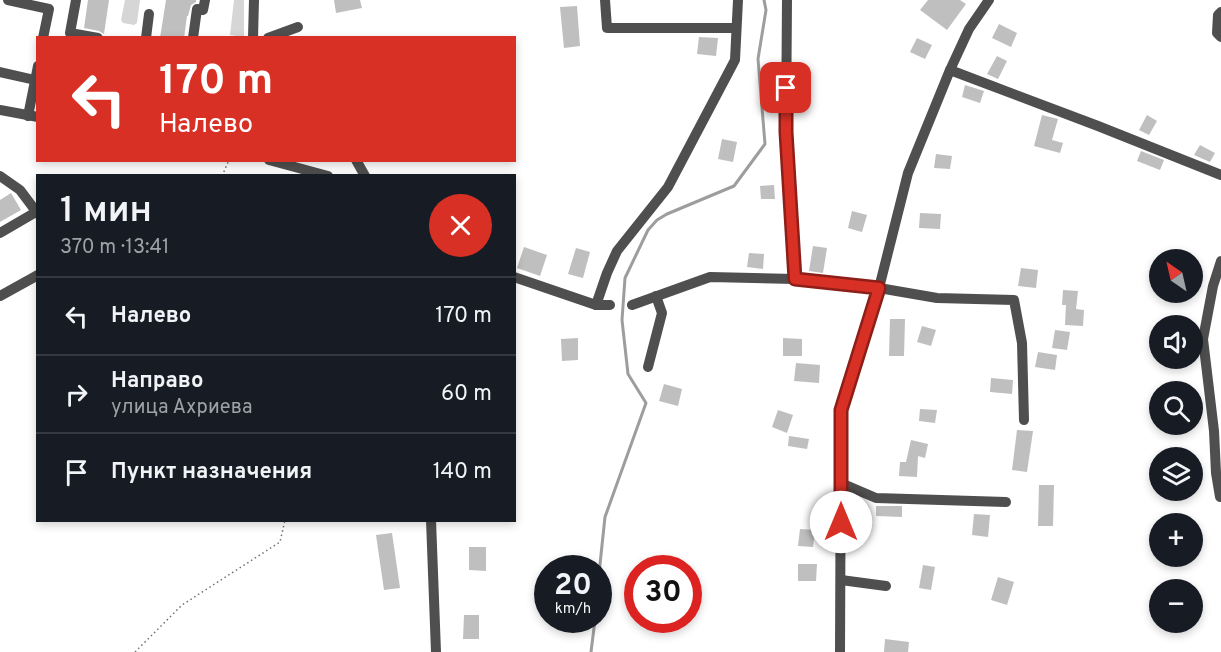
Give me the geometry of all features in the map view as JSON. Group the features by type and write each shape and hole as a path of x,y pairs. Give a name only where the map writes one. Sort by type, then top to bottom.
{"street":[{"path":"8,0 50,9 44,36"},
{"path":"76,0 70,33 87,36"},
{"path":"193,36 197,9 203,10 205,0"},
{"path":"253,36 254,0"},
{"path":"605,0 607,28 736,28"},
{"path":"596,305 617,251 668,187 735,60 738,0"},
{"path":"787,0 786,132 795,279"},
{"path":"840,652 841,410 879,288 908,173 969,29 989,0"},
{"path":"1219,35 1218,15 1221,12"},
{"path":"146,36 149,14"},
{"path":"273,36 298,27"},
{"path":"950,70 1221,175"},
{"path":"0,72 35,80"},
{"path":"0,111 33,116 36,75"},
{"path":"276,162 321,174"},
{"path":"0,176 20,190 36,212"},
{"path":"0,233 36,214"},
{"path":"1220,497 1203,339 1213,286 1221,261"},
{"path":"0,296 36,276"},
{"path":"632,305 710,277 795,279 879,288 937,298 1014,300 1022,343 1024,420"},
{"path":"516,278 596,305 610,305"},
{"path":"648,367 662,313 656,296"},
{"path":"841,483 876,498 1006,502"},
{"path":"431,522 436,652"},
{"path":"841,580 886,586"}],"path":[{"path":"135,652 182,605 280,542 285,522"}],"shaded area":[{"path":"125,0 140,0 137,23 134,25 123,23 121,20"},
{"path":"234,0 244,0 244,36 230,35"}],"building":[{"path":"88,0 109,0 104,34 84,28"},
{"path":"166,0 196,0 191,5 187,16 184,36 160,36"},
{"path":"334,0 360,0 362,8 336,13"},
{"path":"928,0 960,0 966,4 947,30 920,10"},
{"path":"577,6 580,46 564,48 560,7"},
{"path":"999,24 1017,33 1011,47 992,38"},
{"path":"699,37 718,38 716,56 697,54"},
{"path":"917,38 932,45 925,59 910,52"},
{"path":"997,56 1007,61 998,79 987,74"},
{"path":"965,85 984,91 980,103 962,97"},
{"path":"1042,115 1058,119 1052,140 1063,143 1060,153 1034,146"},
{"path":"1147,115 1157,121 1149,135 1139,130"},
{"path":"722,139 737,142 733,162 718,159"},
{"path":"1200,145 1215,153 1210,162 1194,155"},
{"path":"1141,151 1164,160 1160,170 1137,161"},
{"path":"936,154 952,156 950,169 934,168"},
{"path":"774,185 775,199 761,199 760,186"},
{"path":"11,193 21,210 0,222 0,200"},
{"path":"852,211 867,215 862,232 848,228"},
{"path":"920,213 941,214 940,229 919,228"},
{"path":"813,246 827,248 823,273 809,271"},
{"path":"524,247 547,255 540,276 517,268"},
{"path":"576,248 590,252 583,278 568,274"},
{"path":"749,253 764,254 763,269 747,267"},
{"path":"1021,268 1038,270 1036,288 1018,286"},
{"path":"1063,290 1078,291 1076,309 1084,310 1083,326 1065,325 1066,305 1062,305"},
{"path":"890,319 905,319 904,356 889,356"},
{"path":"922,326 936,330 931,346 917,342"},
{"path":"1055,330 1070,332 1067,350 1052,348"},
{"path":"578,338 578,360 562,361 561,339"},
{"path":"783,338 802,339 802,356 783,356"},
{"path":"1038,352 1057,355 1055,370 1035,367"},
{"path":"796,363 820,365 819,383 794,381"},
{"path":"991,378 1013,380 1012,394 990,392"},
{"path":"664,384 682,389 678,406 659,401"},
{"path":"920,409 937,410 935,423 919,421"},
{"path":"778,410 793,415 787,433 772,427"},
{"path":"1017,430 1033,431 1027,472 1012,470"},
{"path":"789,436 809,439 807,449 788,446"},
{"path":"911,440 928,444 925,458 918,456 917,477 899,476 900,462 906,462"},
{"path":"1039,485 1054,485 1053,526 1038,526"},
{"path":"876,506 902,506 902,517 876,516"},
{"path":"974,514 990,515 988,537 972,535"},
{"path":"800,529 815,530 813,547 798,546"},
{"path":"392,533 400,588 384,590 376,535"},
{"path":"469,547 486,547 486,571 469,570"},
{"path":"798,564 817,564 816,581 798,581"},
{"path":"923,565 935,567 931,590 919,588"},
{"path":"998,577 1014,582 1007,605 991,600"},
{"path":"464,615 479,615 479,639 463,639"},
{"path":"885,639 909,642 908,652 884,652"}],"waterway":[{"path":"601,555 605,517 646,403 628,374 622,320 625,278 648,230 657,220 734,186 765,144 758,59 766,10 764,0"},
{"path":"591,652 593,633"}],"route":[{"path":"786,88 786,132 795,279 879,288 841,410 841,522"}]}
